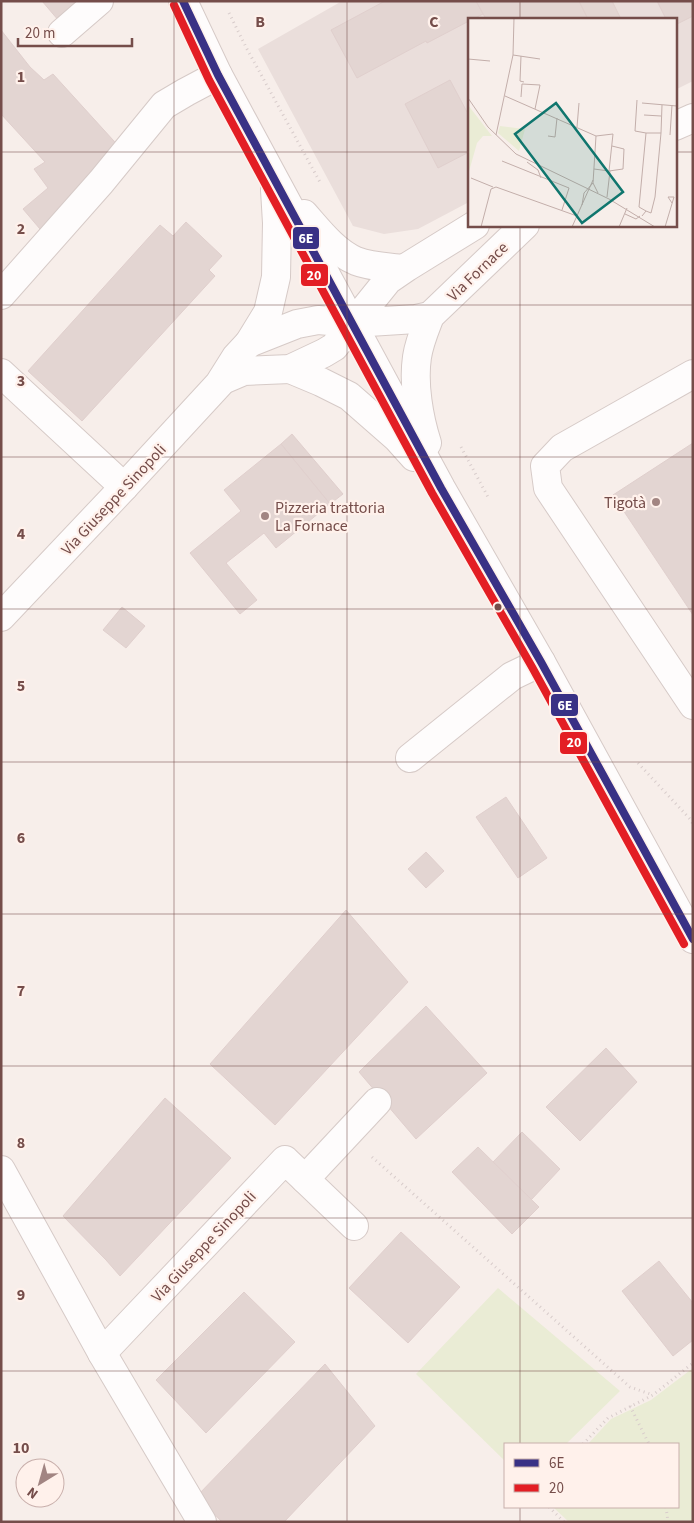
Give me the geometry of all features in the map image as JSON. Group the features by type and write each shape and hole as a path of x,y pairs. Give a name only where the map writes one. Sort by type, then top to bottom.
{"street":[{"path":"62,33 98,1"},
{"path":"183,1 218,76 274,181 353,322 441,488 542,662 693,939"},
{"path":"4,292 101,182 164,105 218,76"},
{"path":"274,181 339,252 356,261 376,266 403,269"},
{"name":"Via Giuseppe Sinopoli","path":"1,617 223,380 236,357 249,343 268,312 276,277 277,223 274,181"},
{"path":"353,322 388,280 473,226"},
{"name":"Via Fornace","path":"441,488 423,431 415,382 417,357 423,334 430,316 523,226"},
{"path":"353,322 416,319 430,316"},
{"name":"Via Giuseppe Sinopoli","path":"249,343 297,324 318,320 353,322"},
{"name":"Via Giuseppe Sinopoli","path":"223,380 244,371 290,369 324,354 334,347 353,322"},
{"name":"Via Giuseppe Sinopoli","path":"290,369 349,396 397,438 441,488"},
{"path":"1,373 124,487"},
{"path":"693,374 562,448 546,466 548,488 693,705"},
{"path":"410,758 512,676 542,662"},
{"path":"305,1179 377,1102"},
{"name":"Via Giuseppe Sinopoli","path":"102,1353 285,1160 354,1226"},
{"path":"1,1170 102,1353 202,1522"}],"path":[{"path":"227,9 322,185"},
{"path":"457,441 490,501"},
{"path":"636,762 693,824"},
{"path":"346,1135 416,1195 630,1387 652,1395"},
{"path":"584,1443 608,1418 652,1395 693,1363"},
{"path":"630,1406 648,1443"},
{"path":"550,1508 564,1522"},
{"path":"666,1508 668,1522"}],"shaded area":[{"path":"342,1 693,1 693,81 676,90 676,18 468,18 468,203 418,229 384,234 353,226 258,49"}],"green space":[{"path":"498,1288 620,1391 567,1443 504,1443 504,1460 416,1374"},
{"path":"693,1368 693,1522 569,1522 554,1508 679,1508 679,1443 589,1443 611,1419 651,1400"}],"building":[{"path":"42,1 83,1 59,21"},
{"path":"385,1 476,1 483,14 475,18 468,18 468,22 427,43 426,41 357,78 331,30"},
{"path":"476,1 579,1 588,18 485,18"},
{"path":"579,1 612,1 620,18 588,18"},
{"path":"657,1 693,1 693,16 676,24 676,18 666,18"},
{"path":"1,30 30,67 44,80 53,74 123,151 40,229 23,209 48,188 34,169 45,162 1,114"},
{"path":"450,80 468,112 468,153 438,168 405,104"},
{"path":"186,222 222,256 209,270 215,276 82,421 28,371 160,225 173,236"},
{"path":"292,434 343,494 330,504 281,444"},
{"path":"693,443 693,615 613,495"},
{"path":"281,444 330,504 276,548 264,533 226,563 257,600 240,614 190,553 241,511 224,490"},
{"path":"122,607 145,626 126,648 103,630"},
{"path":"506,797 547,858 518,878 476,817"},
{"path":"426,852 444,871 426,888 408,869"},
{"path":"346,910 408,982 275,1125 210,1064"},
{"path":"426,1006 487,1073 416,1139 359,1072"},
{"path":"606,1048 637,1082 580,1141 546,1107"},
{"path":"165,1098 231,1158 120,1276 63,1216"},
{"path":"522,1132 560,1169 531,1200 493,1162"},
{"path":"478,1147 539,1207 512,1234 452,1172"},
{"path":"401,1232 460,1287 408,1343 349,1288"},
{"path":"659,1261 693,1303 693,1340 673,1356 622,1291"},
{"path":"244,1292 295,1342 206,1433 156,1380"},
{"path":"325,1364 375,1426 284,1522 222,1522 197,1496"}],"transit line":[{"name":"6E","path":"183,1 218,75 441,488 541,662 693,939"},
{"name":"20","path":"174,5 209,80 432,493 532,667 684,944"}],"place":[{"name":"Tigotà","path":"656,502"},
{"name":"Pizzeria trattoria La Fornace","path":"265,516"}]}
